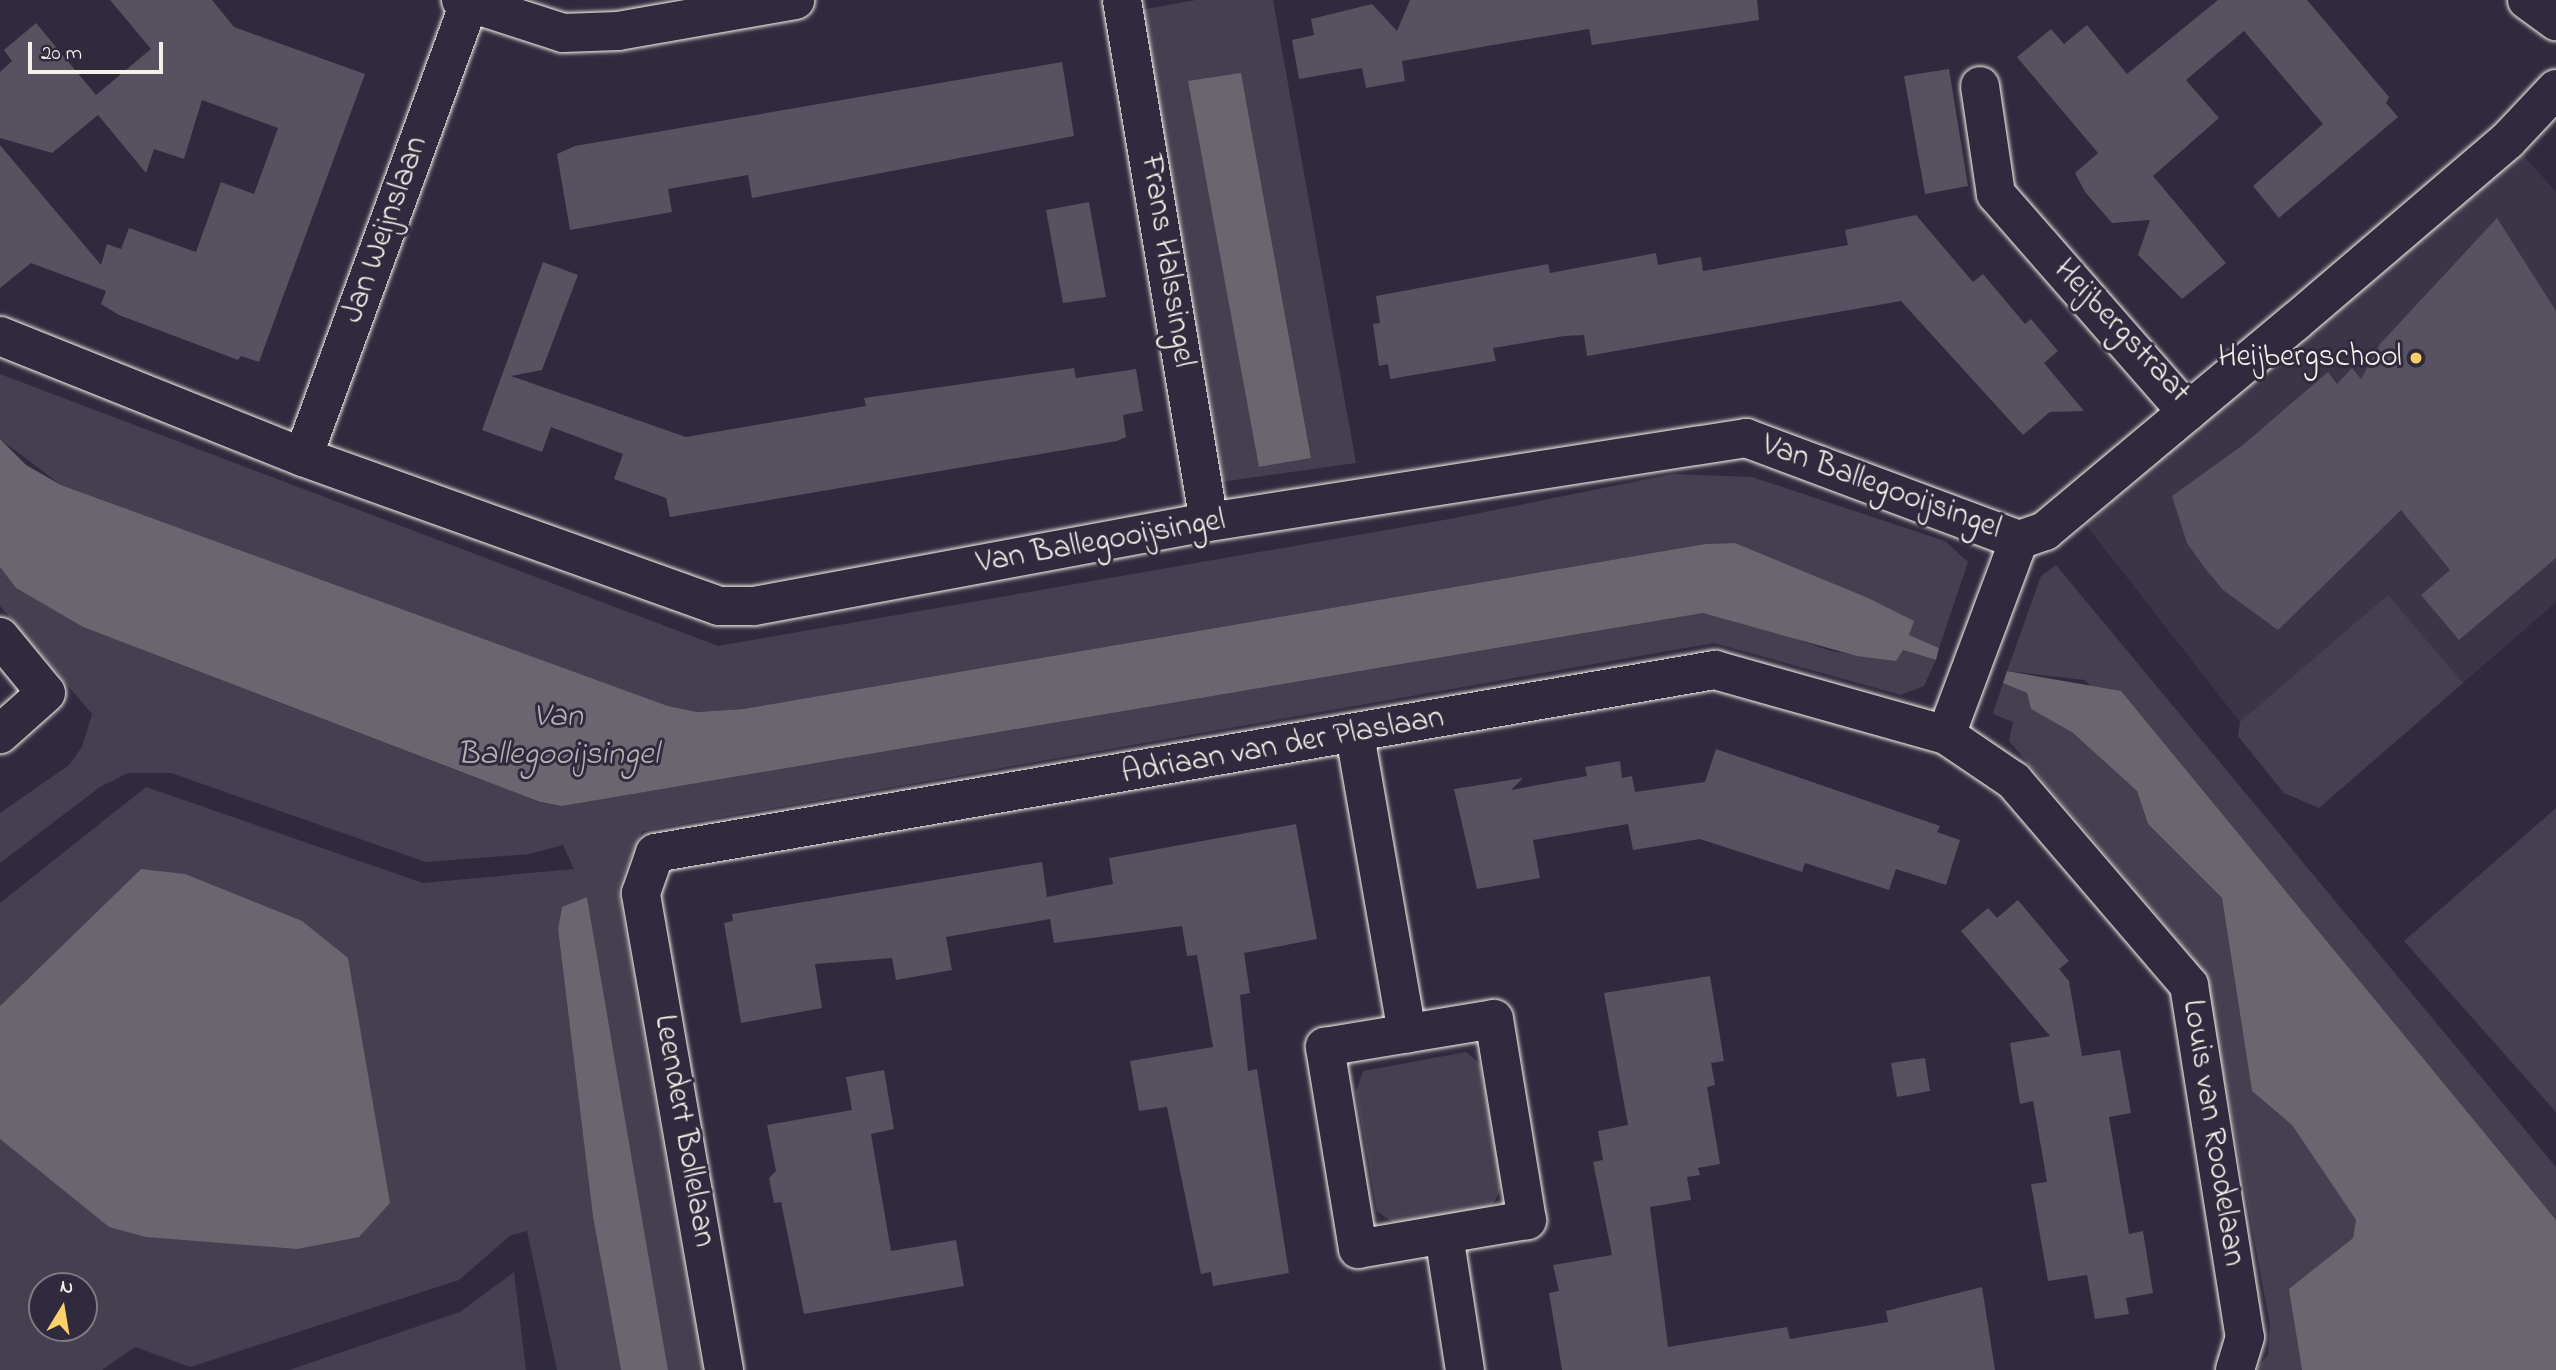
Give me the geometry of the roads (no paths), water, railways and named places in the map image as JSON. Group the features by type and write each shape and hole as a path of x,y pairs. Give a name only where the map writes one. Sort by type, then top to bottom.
{"street":[{"path":"465,1 563,33 618,31 795,0"},
{"name":"Frans Halssingel","path":"1122,0 1209,522"},
{"path":"2528,0 2556,21"},
{"name":"Jan Weijnslaan","path":"303,457 465,1"},
{"name":"Heijbergstraat","path":"1980,86 1996,194 2187,412 2508,140 2555,92"},
{"name":"Van Ballegooijsingel","path":"0,336 303,457 719,606 754,606 1209,522 1746,438 2019,540 2045,531 2187,412"},
{"name":"Van Ballegooijsingel","path":"1946,735 1962,700 2019,540"},
{"path":"0,637 46,693 0,734"},
{"name":"Adriaan van der Plaslaan","path":"642,893 655,853 1355,735 1715,670 1946,735"},
{"path":"1355,735 1407,1033"},
{"name":"Louis van Roodelaan","path":"1946,735 2014,781 2189,985 2240,1354"},
{"name":"Leendert Bollelaan","path":"642,893 724,1370"},
{"path":"1494,1019 1527,1220 1358,1249 1325,1047 1407,1033 1494,1019"},
{"path":"1444,1235 1465,1370"}],"water":[{"path":"1241,73 1311,458 1259,467 1188,81"},
{"name":"Van Ballegooijsingel","path":"0,439 26,465 61,485 668,706 697,712 743,709 1705,544 1735,543 1866,597 1914,621 1909,635 1939,648 1936,660 1903,650 1896,661 1857,656 1703,613 562,806 540,802 83,627 16,588 0,567"},
{"path":"2007,671 2121,691 2556,1220 2556,1370 2302,1370 2289,1289 2353,1238 2356,1220 2292,1125 2252,1091 2222,898 2148,824 2137,791 2073,733 2031,709 2027,693 2003,683"},
{"path":"141,869 185,874 302,921 348,958 390,1203 359,1237 297,1249 146,1237 109,1227 0,1139 0,1006"},
{"path":"587,897 668,1370 621,1370 593,1217 558,929 562,907"}],"place":[{"name":"Heijbergschool","path":"2416,358"}]}
